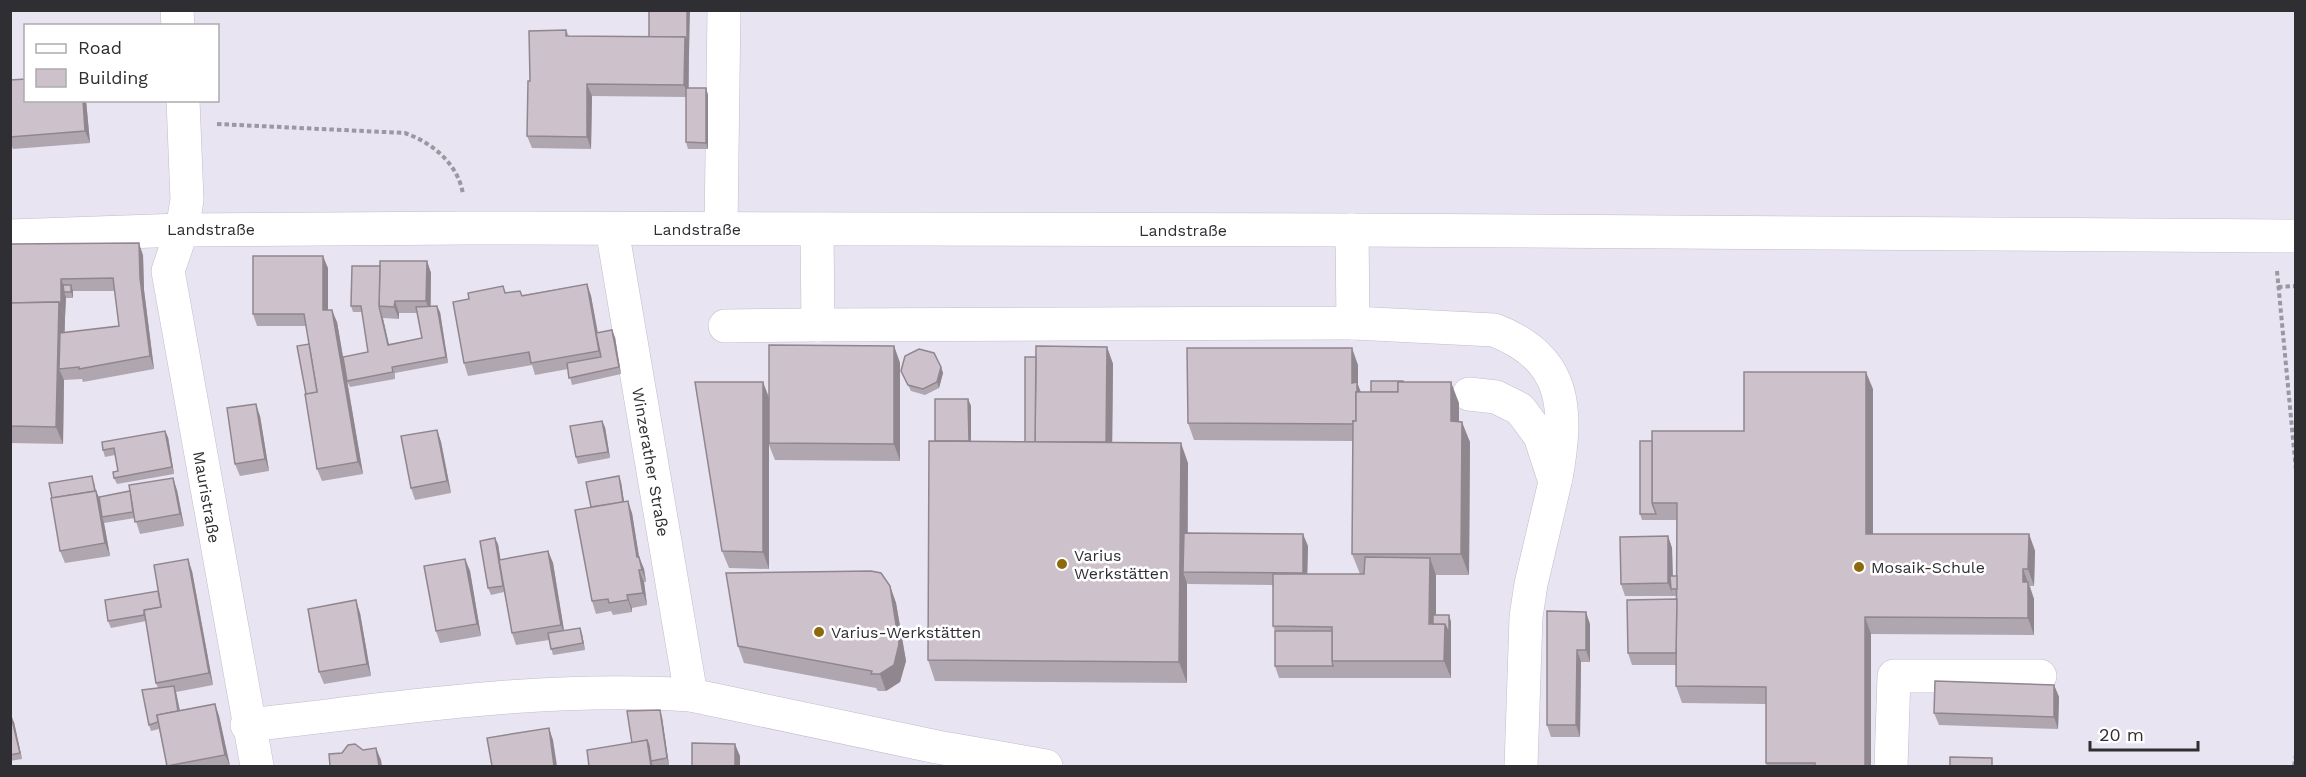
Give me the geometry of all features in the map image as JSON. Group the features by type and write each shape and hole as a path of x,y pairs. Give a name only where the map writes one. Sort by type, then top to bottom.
{"street":[{"path":"721,228 724,10"},
{"name":"Mauristraße","path":"184,112 188,200 182,230 168,271 247,725 257,766"},
{"name":"Landstraße","path":"10,236 182,230 469,228 1352,230 2295,236"},
{"name":"Winzerather Straße","path":"612,229 691,695"},
{"path":"817,230 818,324"},
{"path":"1352,230 1353,323"},
{"path":"725,326 1353,323 1494,330 1516,338 1534,352 1548,368 1557,388 1563,411 1564,435 1531,584 1526,617 1521,766"},
{"path":"1469,394 1496,397 1520,409 1540,436 1555,482"},
{"path":"1891,766 1894,676 2040,676"},
{"path":"247,725 538,693 613,691 691,695 936,757 1046,766"}],"path":[{"path":"184,112 405,133 421,139 435,149 452,167 462,189 469,228"},
{"path":"2295,286 2278,287 2295,470"},
{"path":"2294,766 2295,755"}],"building":[{"path":"649,10 687,10 687,42 685,37 649,37"},
{"path":"566,30 566,36 685,37 684,85 587,84 587,137 527,136 528,81 530,81 529,31"},
{"path":"24,79 24,102 83,102 85,131 10,137 10,80"},
{"path":"686,88 706,88 706,143 686,142"},
{"path":"139,243 140,278 150,356 79,369 79,367 59,369 60,333 119,326 113,278 61,279 61,307 59,302 10,303 10,244"},
{"path":"253,256 323,256 323,310 332,310 358,462 317,469 305,394 317,392 304,314 253,314"},
{"path":"380,261 427,261 426,301 395,301 394,307 379,306"},
{"path":"352,266 380,266 379,306 388,345 422,338 416,307 437,306 446,357 392,367 393,372 347,381 343,357 368,352 361,306 351,306"},
{"path":"587,284 599,351 531,363 529,352 464,363 453,302 469,299 468,293 503,286 505,293 520,291 522,296"},
{"path":"63,285 71,285 71,292 64,292"},
{"path":"59,302 56,427 10,426 10,303"},
{"path":"612,330 619,367 569,378 567,363 601,357 596,333"},
{"path":"309,344 317,392 306,394 297,346"},
{"path":"769,345 894,346 894,444 769,443"},
{"path":"1036,346 1107,347 1106,442 1035,442"},
{"path":"1187,348 1352,348 1352,383 1357,382 1356,421 1353,421 1353,424 1188,423"},
{"path":"919,349 934,353 941,367 937,382 923,389 908,385 901,371 905,356"},
{"path":"1025,357 1036,357 1035,442 1025,442"},
{"name":"Mosaik-Schule","path":"1744,372 1866,372 1866,534 2029,534 2028,569 2023,569 2023,582 2028,582 2028,618 1865,617 1865,766 1766,763 1766,687 1676,686 1677,503 1652,503 1652,431 1744,431"},
{"path":"1371,381 1403,382 1398,382 1398,392 1371,392"},
{"path":"695,382 763,382 763,552 722,551"},
{"path":"1398,382 1451,382 1451,421 1462,422 1461,554 1352,554 1353,421 1356,421 1356,392 1398,392"},
{"path":"935,399 968,399 969,441 935,441"},
{"path":"256,404 265,459 235,464 227,408"},
{"path":"602,421 608,452 576,457 570,426"},
{"path":"437,430 447,481 411,488 401,436"},
{"path":"165,431 172,467 114,478 113,472 118,471 114,448 103,450 102,442"},
{"name":"Varius Werkstätten","path":"929,441 1181,443 1179,662 928,660"},
{"path":"1640,441 1652,441 1652,503 1656,514 1640,514"},
{"path":"92,476 95,491 52,498 49,483"},
{"path":"619,476 623,502 591,507 586,482"},
{"path":"173,478 180,514 135,522 129,485"},
{"path":"96,491 105,543 60,551 51,498"},
{"path":"130,491 133,512 102,517 99,497"},
{"path":"628,501 637,557 639,557 642,570 639,570 643,593 627,595 628,600 609,603 608,599 592,601 575,510"},
{"path":"1184,533 1303,534 1303,573 1183,572"},
{"path":"1668,536 1668,583 1621,584 1620,537"},
{"path":"495,538 503,586 488,588 480,541"},
{"path":"548,551 561,625 512,633 499,560"},
{"path":"1365,557 1430,558 1429,624 1445,624 1444,661 1332,661 1332,627 1273,626 1273,574 1364,574"},
{"path":"188,559 209,673 156,683 144,610 161,607 154,565"},
{"path":"465,559 477,624 436,631 424,566"},
{"name":"Varius-Werkstätten","path":"871,571 881,573 890,586 899,644 894,665 880,674 738,646 726,573"},
{"path":"1670,576 1677,576 1677,589 1671,589"},
{"path":"158,591 161,607 144,610 144,615 108,621 105,600"},
{"path":"1677,599 1676,653 1628,653 1627,600"},
{"path":"356,600 367,664 319,672 308,609"},
{"path":"1547,611 1586,612 1586,650 1577,650 1576,725 1547,725"},
{"path":"1433,615 1449,615 1449,634 1445,624 1433,624"},
{"path":"580,628 583,643 551,649 548,633"},
{"path":"1275,631 1332,631 1333,666 1275,666"},
{"path":"1935,681 2054,685 2054,717 1934,713"},
{"path":"174,686 178,711 157,715 158,722 149,725 142,690"},
{"path":"215,704 225,755 167,766 157,715"},
{"path":"660,710 667,758 651,761 647,740 632,743 627,711"},
{"path":"10,716 20,753 10,755"},
{"path":"549,728 554,766 492,766 487,738"},
{"path":"647,740 651,766 589,766 587,750"},
{"path":"692,743 735,744 735,766 692,766"},
{"path":"355,744 363,750 376,748 379,766 330,766 329,754 342,753 348,745"},
{"path":"1950,757 1992,758 1992,766 1950,766"}],"place":[{"name":"Varius Werkstätten","path":"1062,564"},
{"name":"Mosaik-Schule","path":"1859,567"},
{"name":"Varius-Werkstätten","path":"819,632"}]}
